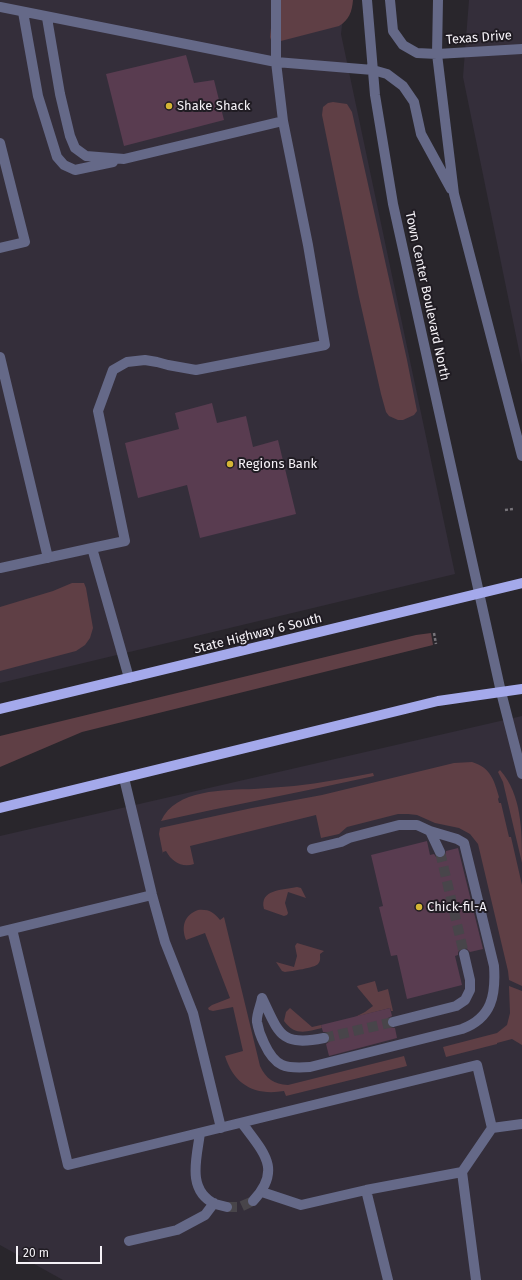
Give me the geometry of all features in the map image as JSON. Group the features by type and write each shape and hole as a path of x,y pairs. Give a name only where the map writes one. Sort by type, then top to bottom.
{"main road":[{"name":"State Highway 6 South","path":"0,709 522,583"},
{"path":"0,808 438,701 522,689"}],"street":[{"path":"0,568 125,541 98,411 113,370 128,362 145,360 168,366 196,370 326,345 283,121 276,62 276,0"},
{"name":"Town Center Boulevard North","path":"367,0 375,95 393,204 501,692 522,774"},
{"name":"Texas Drive","path":"390,0 393,31 403,45 418,53 437,54 522,49"},
{"path":"438,0 437,54 454,194 522,456"},
{"path":"0,7 47,18 276,62 373,70 387,74 403,86 414,102 421,134 454,194"},
{"path":"23,12 38,96 57,157 64,165 75,170 283,121"},
{"path":"47,18 60,94 70,136 75,148 86,156 124,159"},
{"path":"0,143 25,242 0,248"},
{"path":"0,357 48,558"},
{"path":"92,548 129,678"},
{"path":"124,778 165,942 193,1013 221,1128"},
{"path":"312,849 398,825 417,825 430,831 457,839 464,843 494,966 494,986 490,1007 482,1018 472,1025 462,1029 310,1067 294,1068 280,1065 269,1055 257,1022 262,998 274,1025 286,1036 293,1040 301,1041 324,1038"},
{"path":"430,831 440,852"},
{"path":"0,932 152,894"},
{"path":"12,929 68,1165 477,1065 492,1128 462,1172 476,1280"},
{"path":"393,1022 456,1006 465,1000 470,990 470,980 464,954"},
{"path":"242,1123 265,1154 268,1167 268,1180 262,1192 253,1201"},
{"path":"492,1128 522,1124"},
{"path":"200,1133 195,1170 197,1184 204,1195 214,1203 227,1208"},
{"path":"262,1192 301,1205 366,1190 462,1172"},
{"path":"366,1190 388,1280"},
{"path":"129,1241 177,1230 205,1215 214,1203"}],"path":[{"path":"505,510 513,509"},
{"path":"434,633 436,644"}],"shaded area":[{"path":"0,0 345,0 341,34 455,574 0,683"},
{"path":"274,0 353,0 349,15 339,26 277,42 271,40 270,37"},
{"path":"469,0 522,0 522,365 463,77"},
{"path":"333,102 347,104 352,112 407,360 417,411 414,415 403,420 398,420 389,416 386,412 359,297 322,115 323,107 328,103"},
{"path":"72,583 84,583 86,588 93,628 90,638 85,645 76,651 0,671 0,607 53,591"},
{"path":"431,633 433,645 82,732 0,767 0,736 416,635"},
{"path":"522,716 522,1280 63,1280 0,1245 0,836"},
{"path":"472,762 484,768 491,775 499,797 499,803 501,803 509,837 511,837 522,885 522,986 509,980 478,844 470,834 459,828 435,823 417,815 398,814 347,827 339,834 321,838 316,815 190,846 194,864 181,865 174,861 166,851 163,852 163,854 159,834 160,828 252,808 322,795 454,763"},
{"path":"500,770 513,791 517,802 522,838 522,863 503,782 498,772"},
{"path":"373,773 374,776 161,821 168,810 177,803 202,793 294,786"},
{"path":"297,887 301,888 306,898 288,892 285,903 288,913 287,915 284,916 264,909 263,902 269,894 279,890"},
{"path":"198,910 210,912 220,920 224,917 260,1066 271,1080 288,1085 404,1056 407,1066 286,1096 284,1091 264,1092 255,1090 240,1081 229,1066 225,1056 243,1051 233,1007 213,1011 209,1010 208,1008 230,998 205,933 186,940 184,931 185,922 193,912"},
{"path":"297,943 324,951 320,954 319,963 308,968 285,972 282,971 276,962 294,967 297,956 295,946"},
{"path":"375,981 378,992 388,989 393,1011 391,1011 390,1008 355,1017 373,1006 357,986"},
{"path":"509,986 522,991 522,1045 512,1039 446,1057 443,1047 497,1033 507,1025 510,1013"},
{"path":"290,1008 312,1027 321,1025 322,1028 301,1032 292,1029 284,1021 286,1012"}],"building":[{"path":"186,55 194,83 214,80 224,120 124,146 106,74"},
{"path":"212,403 217,423 246,416 253,447 278,440 296,514 200,538 187,485 138,498 125,443 179,429 175,413"},
{"path":"427,841 430,855 434,854 439,858 445,856 446,851 458,848 483,949 470,952 466,948 462,948 458,952 458,955 455,956 462,985 407,999 397,955 391,956 379,907 383,906 371,855"},
{"path":"390,1008 392,1016 388,1018 387,1023 389,1027 395,1028 397,1038 329,1056 326,1044 330,1041 330,1037 327,1032 323,1032 321,1025"}],"tunnel":[{"path":"440,852 464,954"},
{"path":"324,1038 393,1022"},
{"path":"227,1207 240,1207 253,1201"}],"place":[{"name":"Shake Shack","path":"169,106"},
{"name":"Regions Bank","path":"230,464"},
{"name":"Chick-fil-A","path":"419,907"}]}
